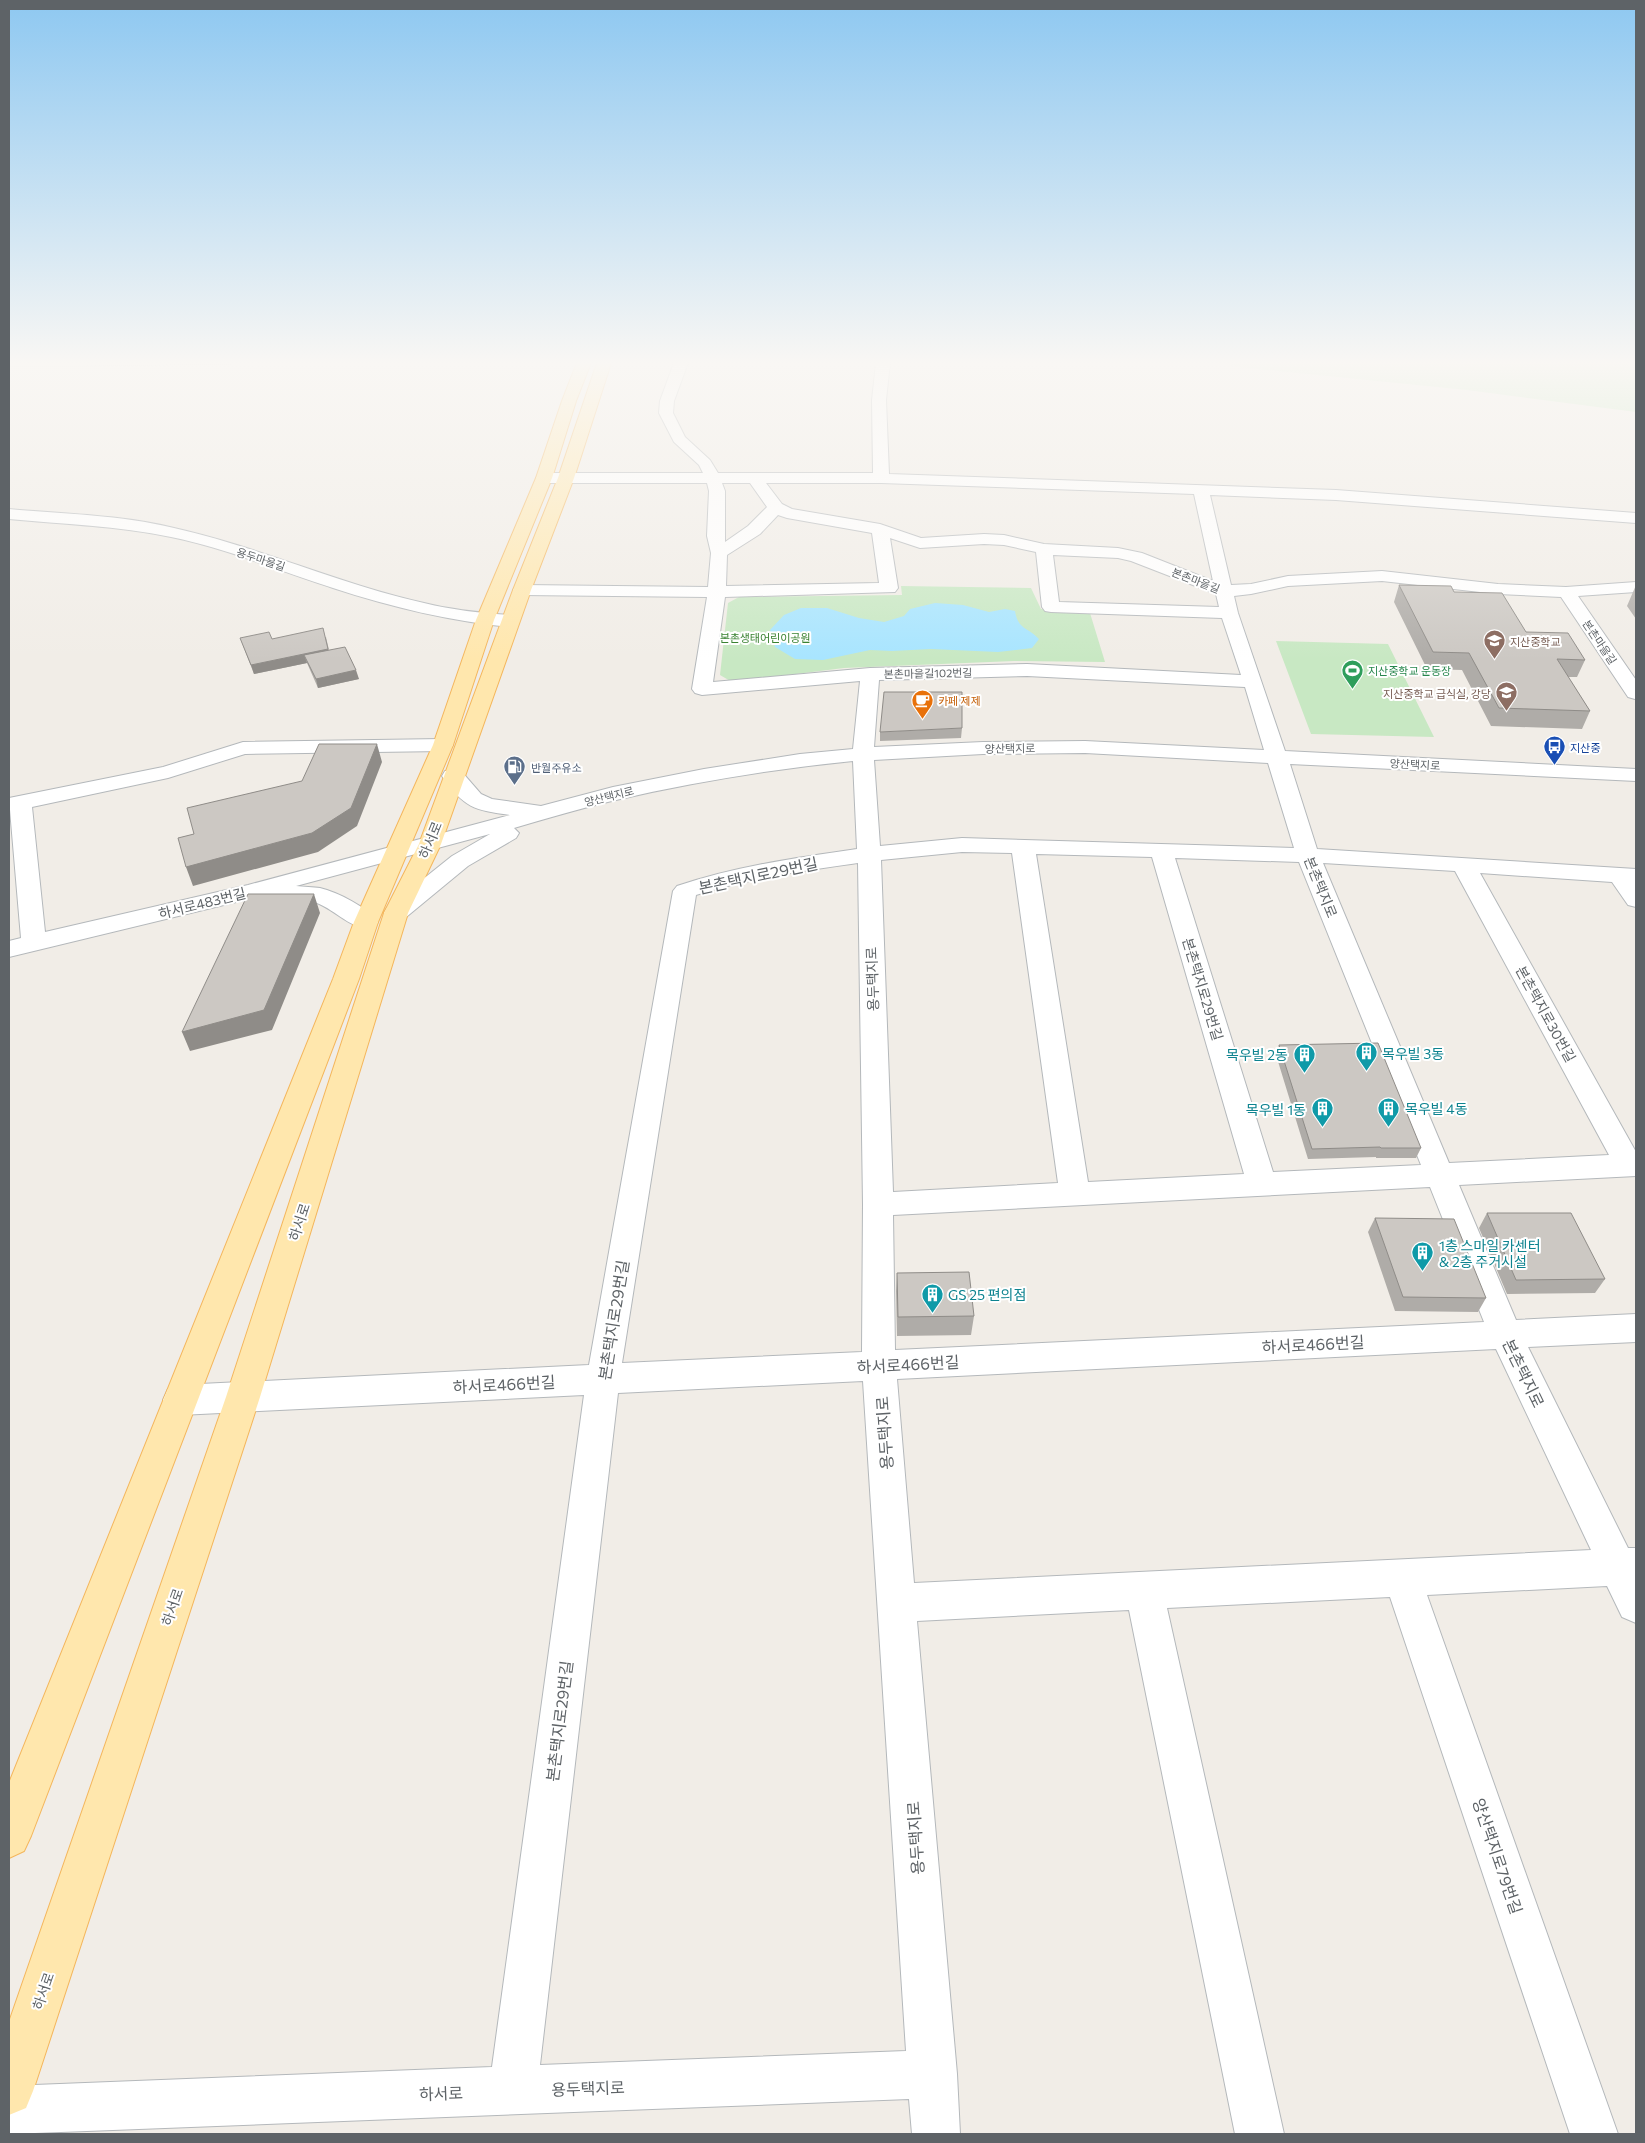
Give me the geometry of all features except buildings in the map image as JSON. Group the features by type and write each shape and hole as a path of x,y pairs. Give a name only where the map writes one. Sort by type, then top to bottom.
{"main road":[{"name":"하서로","path":"9,1836 180,1400 381,918 430,844 448,761 484,620 544,478 550,460"},
{"name":"하서로","path":"9,2091 243,1397 381,918 395,854 448,761 510,621 572,460"}],"street":[{"path":"702,460 713,478"},
{"path":"880,460 880,478"},
{"path":"544,478 880,478 1336,495 1636,518"},
{"name":"본촌마을길102번길","path":"713,478 717,491 715,536 719,553 716,592 702,689 870,674 1027,670 1253,682"},
{"path":"719,553 754,530 776,507 754,478"},
{"name":"본촌택지로","path":"1201,490 1229,613 1308,855 1505,1334 1628,1566 1636,1604"},
{"name":"본촌마을길","path":"776,507 787,512 880,530 920,543 984,538 1004,540 1044,549 1118,553 1136,557 1223,591 1252,589 1288,580 1382,576 1498,589 1566,592 1636,694"},
{"name":"용두마을길","path":"9,514 129,525 172,532 425,610 484,620 510,621"},
{"path":"522,590 716,592 889,588 880,530"},
{"path":"1044,549 1051,607 1229,613"},
{"path":"1566,592 1636,587"},
{"name":"용두택지로","path":"870,674 863,754 869,854 878,1204 879,1366 936,2134"},
{"name":"양산택지로","path":"395,854 613,794 704,775 800,760 863,754 983,748 1085,747 1636,775"},
{"path":"34,943 15,803 168,772 243,748 448,761 473,799 488,805 545,813"},
{"path":"251,891 318,895 342,906 381,918 460,861 545,813"},
{"name":"본촌택지로29번길","path":"513,2091 603,1379 685,891 721,879 780,867 869,854 962,845 1308,855"},
{"path":"1023,847 1075,1194"},
{"name":"본촌택지로29번길","path":"1161,850 1262,1184"},
{"name":"하서로483번길","path":"9,949 251,891 395,854"},
{"path":"1308,855 1627,875 1636,900"},
{"name":"본촌택지로30번길","path":"1463,864 1632,1165"},
{"path":"878,1204 1632,1165"},
{"name":"하서로466번길","path":"180,1400 1636,1328"},
{"path":"897,1603 1628,1566"},
{"name":"양산택지로79번길","path":"1402,1578 1594,2134"},
{"path":"1144,1590 1260,2134"},
{"name":"용두택지로","path":"513,2091 933,2074"},
{"name":"하서로","path":"9,2110 513,2091"}],"green space":[{"name":"본촌생태어린이공원","path":"901,586 1031,588 1041,609 1090,613 1105,662 1014,661 844,668 732,682 720,675 728,603 739,597 902,595"},
{"name":"지산중학교 운동장","path":"1276,641 1388,644 1434,737 1311,734"}],"water":[{"path":"935,603 963,605 989,612 1005,609 1015,611 1018,622 1039,639 1032,648 998,652 931,649 870,650 823,660 795,659 775,647 770,630 784,615 801,608 827,608 859,618 884,622 904,616 910,609"}],"place":[{"name":"지산중학교","path":"1494,660"},
{"name":"지산중학교 운동장","path":"1352,689"},
{"name":"지산중학교 급식실, 강당","path":"1507,712"},
{"name":"카페 제제","path":"922,719"},
{"name":"지산중","path":"1554,766"},
{"name":"반월주유소","path":"515,786"},
{"name":"목우빌 3동","path":"1366,1072"},
{"name":"목우빌 2동","path":"1304,1073"},
{"name":"목우빌 4동","path":"1389,1127"},
{"name":"목우빌 1동","path":"1322,1128"},
{"name":"1층 스마일 카센터 & 2층 주거시설","path":"1423,1272"},
{"name":"GS 25 편의점","path":"932,1313"}]}
